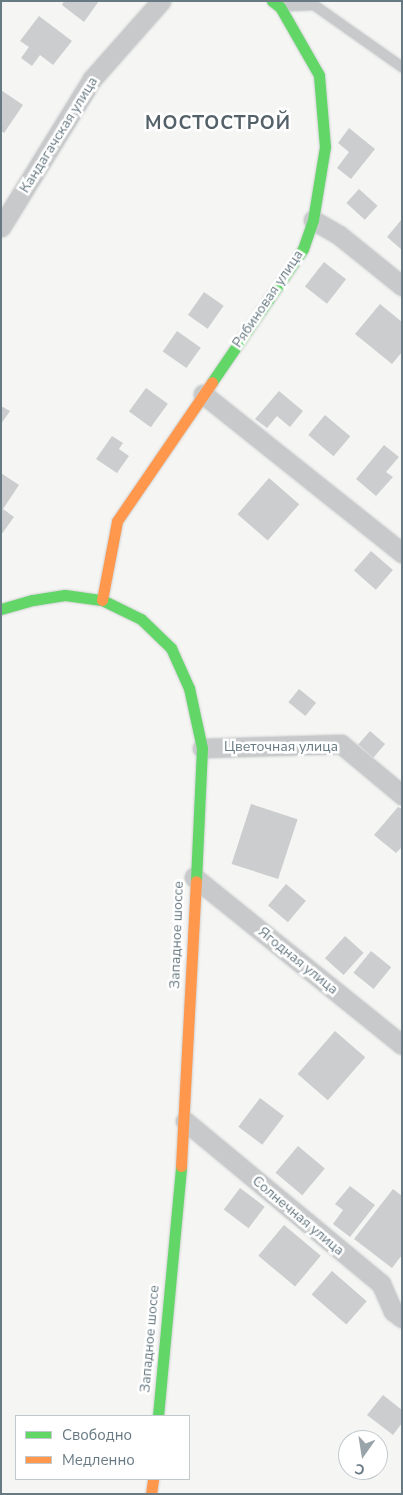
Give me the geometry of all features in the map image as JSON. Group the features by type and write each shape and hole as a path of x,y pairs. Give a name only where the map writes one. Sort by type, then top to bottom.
{"main road":[{"name":"Рябиновая улица","path":"102,600 116,521 303,249 313,220 325,147 320,75 276,4"},
{"name":"Западное шоссе","path":"1,609 33,600 65,595 102,600 141,619 171,648 189,688 202,748 194,877 185,1121 158,1415"},
{"path":"151,1494 152,1480"}],"street":[{"name":"Кандагачская улица","path":"1,227 92,79 161,1"},
{"path":"313,220 339,235 402,286"},
{"path":"203,394 402,553"},
{"name":"Цветочная улица","path":"202,748 341,744 402,795"},
{"name":"Ягодная улица","path":"194,877 402,1045"},
{"name":"Солнечная улица","path":"185,1121 381,1284 393,1311 402,1318"}],"lane":[{"path":"276,4 314,5 402,67"}],"building":[{"path":"64,1 99,1 84,22 62,5"},
{"path":"39,16 72,41 53,65 40,55 32,66 21,58 29,47 20,41"},
{"path":"1,90 23,105 4,133 1,131"},
{"path":"349,128 375,149 351,179 337,168 349,152 338,143"},
{"path":"359,189 378,206 365,220 346,203"},
{"path":"402,219 402,250 387,237"},
{"path":"324,262 346,279 327,304 305,286"},
{"path":"204,292 224,306 208,329 188,315"},
{"path":"380,304 402,322 402,352 392,364 355,334"},
{"path":"177,331 201,348 186,368 163,351"},
{"path":"146,388 168,404 151,427 129,411"},
{"path":"279,391 303,411 290,427 277,416 267,428 255,419"},
{"path":"1,406 10,411 1,424"},
{"path":"325,415 350,436 334,456 308,435"},
{"path":"112,436 123,443 119,449 129,456 117,473 96,459"},
{"path":"384,445 399,457 386,472 393,477 376,496 356,479"},
{"path":"1,473 19,485 3,509 14,517 1,535"},
{"path":"269,478 299,504 268,540 238,514"},
{"path":"371,551 393,570 376,590 354,571"},
{"path":"299,689 316,703 305,716 288,702"},
{"path":"370,731 385,744 373,758 358,745"},
{"path":"251,804 298,819 278,879 232,864"},
{"path":"398,807 402,809 402,847 396,853 374,835"},
{"path":"286,884 306,901 288,922 268,905"},
{"path":"345,936 364,953 344,975 325,958"},
{"path":"371,951 391,967 374,989 353,973"},
{"path":"335,1031 365,1057 328,1100 298,1074"},
{"path":"260,1098 284,1116 262,1145 238,1127"},
{"path":"298,1146 325,1168 302,1195 276,1173"},
{"path":"350,1186 375,1205 350,1237 333,1224 343,1210 335,1204"},
{"path":"240,1188 265,1207 249,1228 224,1210"},
{"path":"393,1189 402,1196 402,1255 392,1268 354,1239"},
{"path":"284,1225 321,1256 295,1286 258,1256"},
{"path":"332,1271 367,1301 346,1325 312,1294"},
{"path":"383,1395 402,1410 402,1423 393,1435 367,1415"}],"traffic: fast":[{"path":"212,382 303,249 313,220 325,147 319,75 280,7 272,1"},
{"path":"1,609 33,600 65,595 102,600 141,619 171,648 189,688 202,748 196,881"},
{"path":"158,1415 181,1166"}],"traffic: slow":[{"path":"102,600 117,521 212,382"},
{"path":"181,1166 196,881"},
{"path":"151,1494 153,1480"}],"district":[{"name":"МОСТОСТРОЙ","path":"218,124"}]}
